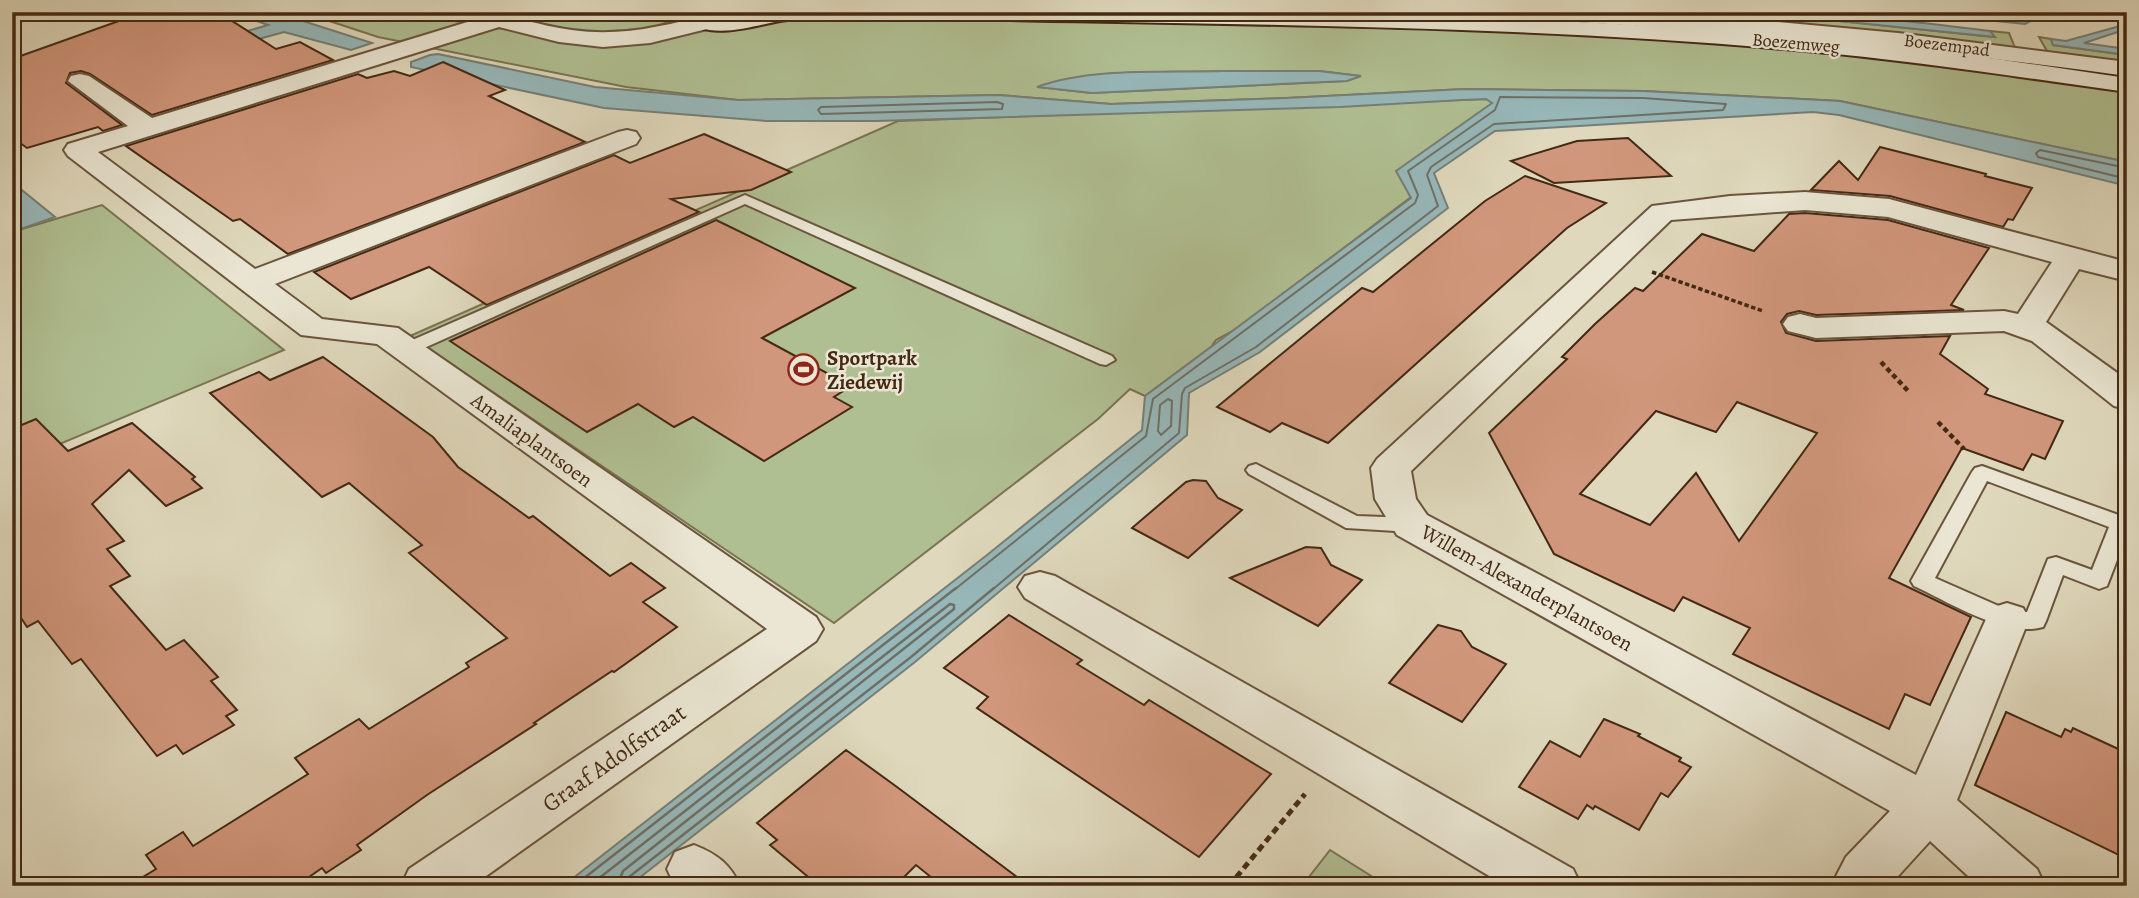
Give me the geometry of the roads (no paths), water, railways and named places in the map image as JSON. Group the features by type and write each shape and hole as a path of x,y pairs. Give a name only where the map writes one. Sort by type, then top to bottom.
{"street":[{"path":"467,12 585,39 619,40 673,33 699,17 740,23 784,13 853,12"},
{"name":"Boezemweg","path":"959,12 1657,33 1872,50 2127,85"},
{"name":"Boezempad","path":"1514,12 1795,29 1929,43 2127,69"},
{"name":"Amaliaplantsoen","path":"499,20 78,150 313,328 386,335 800,629"},
{"path":"80,82 148,128"},
{"path":"253,281 627,138"},
{"name":"Willem-Alexanderplantsoen","path":"2018,886 1928,807 1412,525 1396,505 1391,485 1391,468 1662,212 1805,201 1843,203 1902,211 2127,272"},
{"path":"2027,326 2071,257"},
{"path":"1800,324 1816,328 2004,321 2027,326 2044,334 2127,398"},
{"path":"1040,587 1554,886"},
{"path":"1858,886 1865,874 1928,807 2007,620"},
{"name":"Graaf Adolfstraat","path":"428,886 800,629"}],"lane":[{"path":"407,349 745,199 1106,360"},
{"path":"1256,470 1353,523 1412,525"},
{"path":"1982,472 2123,525 2099,581 2056,564 2035,621 2007,620 1922,581 1982,472"}],"water":[{"path":"232,12 275,12 372,43 351,50 284,32 108,81 98,75 268,25"},
{"path":"1750,12 1840,15 1900,21 1990,31 1995,37"},
{"path":"1909,12 2048,12 2025,24"},
{"path":"2127,24 2127,29 2084,43 2127,49 2127,55 2053,45 2051,39 2066,41"},
{"path":"438,54 595,87 738,100 998,95 1111,104 1465,89 1643,91 1840,101 2127,162 2127,186 1839,115 1813,112 1495,131 1434,173 1448,208 1260,352 1189,393 1187,435 915,662 629,886 563,886 987,555 1142,430 1145,396 1411,198 1396,171 1492,103 1486,99 1340,107 877,121 766,121 604,108 411,67 411,62"},
{"path":"1319,71 1361,76 1347,81 1092,93 1037,87 1081,76 1105,74"},
{"path":"12,182 55,217 12,232"}],"place":[{"name":"Sportpark Ziedewij","path":"804,370"}]}
